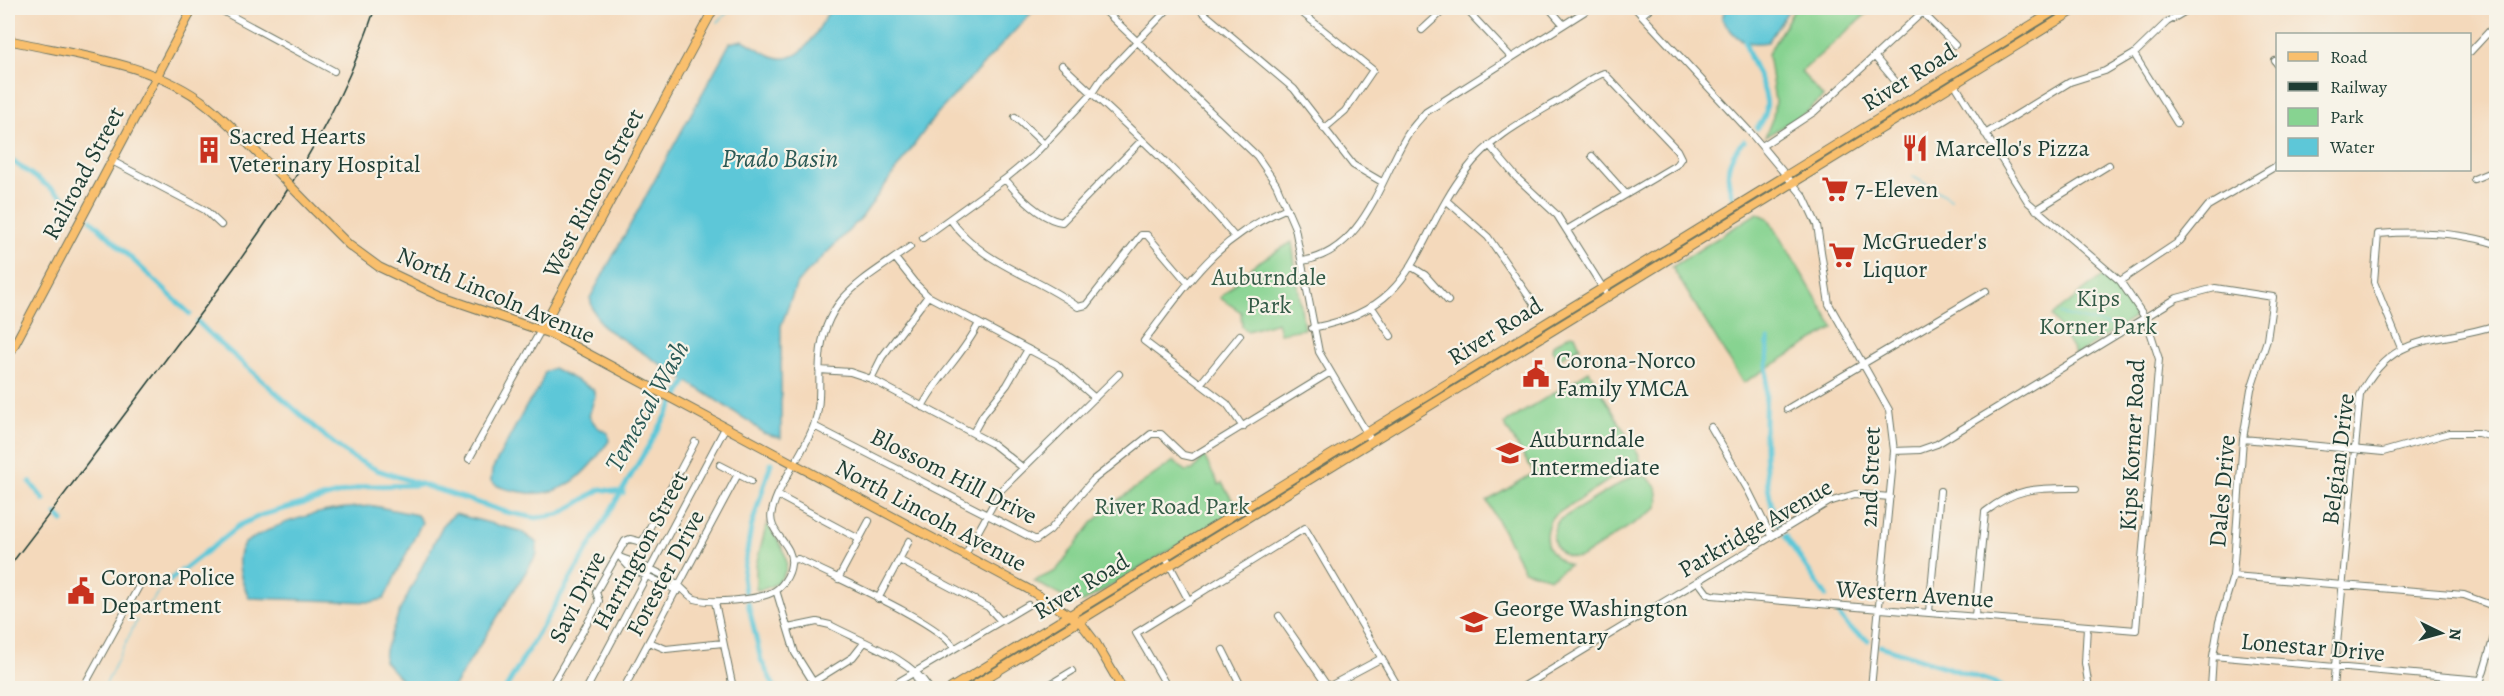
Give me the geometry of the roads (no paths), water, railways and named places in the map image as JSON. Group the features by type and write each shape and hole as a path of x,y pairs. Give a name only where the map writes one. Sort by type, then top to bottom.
{"main road":[{"name":"West Rincon Street","path":"541,330 714,8"},
{"name":"River Road","path":"951,688 2059,8"},
{"name":"River Road","path":"970,688 1170,568 2078,8"},
{"name":"Railroad Street","path":"8,354 192,10"},
{"name":"North Lincoln Avenue","path":"8,40 129,68 156,77 207,105 349,245 379,267 440,296 541,330 965,555 1072,615 1080,622 1122,688"}],"street":[{"path":"180,8 192,10"},
{"path":"217,8 334,71"},
{"path":"1102,8 1257,156 1272,177 1287,208 1303,261 1312,328 1319,352 1329,373 1372,442"},
{"path":"923,238 1005,180 1044,145 1092,93 1102,78 1169,8"},
{"path":"1198,8 1309,105 1324,129 1353,165 1382,182"},
{"path":"1296,8 1373,70 1345,111 1324,129"},
{"path":"1422,30 1446,8"},
{"path":"1465,8 1510,56"},
{"path":"1549,8 1563,24"},
{"path":"1303,261 1323,256 1347,240 1371,205 1407,135 1426,112 1510,56 1590,8"},
{"name":"2nd Street","path":"1635,8 1762,146 1804,197 1817,225 1829,304 1889,410 1894,451 1871,688"},
{"path":"1642,15 1650,8"},
{"path":"1985,134 2070,82 2105,71 2134,54 2168,22 2191,8"},
{"path":"1762,146 1814,112 1924,10 1955,45"},
{"path":"2471,50 2496,24"},
{"path":"2134,54 2176,123"},
{"path":"1874,56 1896,82"},
{"path":"1062,65 1142,140 1218,216 1234,236"},
{"path":"1312,328 1347,319 1371,306 1401,282 1412,267 1465,171 1489,145 1604,73 1677,150 1681,158 1676,165 1568,229"},
{"name":"Kips Korner Road","path":"1954,83 2021,193 2036,210 2120,281 2146,320 2159,358 2136,630"},
{"path":"1015,117 1044,145"},
{"path":"1005,180 1021,197 1054,220 1062,222 1142,140"},
{"path":"1489,145 1516,177 1548,205 1568,229 1608,296"},
{"path":"1592,156 1626,193"},
{"path":"112,161 205,210 221,225"},
{"path":"2036,210 2109,165"},
{"path":"2120,281 2180,241 2208,206 2276,166"},
{"path":"2474,179 2496,170"},
{"path":"1447,201 1488,237 1534,304"},
{"path":"1244,427 1227,404 1144,341 1215,252 1234,236 1287,208"},
{"path":"950,219 973,245 996,263 1078,307 1086,305 1141,235 1147,235 1188,283"},
{"path":"2401,348 2374,282 2378,234 2418,232 2465,236 2496,244"},
{"path":"618,556 630,568 649,573 695,598 715,602 760,596 776,590 788,574 792,560 786,546 773,528 771,512 814,426 819,400 819,370 825,329 839,302 859,281 910,247"},
{"path":"896,258 928,296 1068,373 1095,398"},
{"path":"1412,267 1425,275 1448,301"},
{"name":"Dales Drive","path":"2146,320 2177,298 2202,290 2216,288 2273,297 2267,340 2251,389 2243,439 2233,576 2219,622 2211,688"},
{"path":"1787,409 1986,291"},
{"path":"871,379 882,357 928,296"},
{"path":"1371,306 1391,336"},
{"path":"1894,451 1920,450 1937,444 2146,320"},
{"path":"922,407 937,380 962,353 979,323"},
{"name":"Belgian Drive","path":"2333,688 2360,395 2370,376 2401,348 2496,325"},
{"name":"West Rincon Street","path":"469,459 541,330"},
{"path":"1201,383 1240,335"},
{"path":"973,433 983,415 1007,385 1028,349"},
{"path":"819,370 850,372 871,379 973,433 1011,456 1022,467"},
{"name":"Blossom Hill Drive","path":"814,426 1029,538 1038,540 1093,480 1151,434 1161,434 1183,455 1192,457 1329,373"},
{"path":"965,555 1001,490 1119,374"},
{"path":"1712,427 1774,534"},
{"name":"Harrington Street","path":"587,688 725,428"},
{"path":"2243,439 2383,452 2449,434 2478,433 2496,438"},
{"name":"Savi Drive","path":"550,688 599,601 596,592 626,541 630,539 642,542 695,442"},
{"path":"720,465 751,481"},
{"name":"Forester Drive","path":"624,688 738,474"},
{"path":"1975,616 1985,512 2000,500 2020,490 2077,488"},
{"path":"1929,612 1940,491"},
{"name":"Parkridge Avenue","path":"1521,688 1837,498 1855,494 1890,497"},
{"path":"778,496 860,539"},
{"path":"838,579 869,521"},
{"path":"1168,688 1136,633 1305,528 1399,688"},
{"path":"878,599 909,540"},
{"path":"1166,558 1189,601"},
{"path":"792,560 798,559 878,599 944,635 954,648"},
{"path":"899,560 988,607 1000,620"},
{"path":"2233,576 2464,596 2496,607"},
{"name":"Western Avenue","path":"1698,581 1707,593 1712,594 2136,630"},
{"path":"83,688 139,586"},
{"path":"776,590 795,653 815,685 854,657 864,643"},
{"path":"715,602 733,688 728,688"},
{"path":"888,688 1028,605"},
{"path":"1279,616 1327,688 1382,658"},
{"path":"788,628 817,622 830,625 900,662 921,676 929,688"},
{"path":"2087,626 2085,663 2089,688"},
{"name":"Lonestar Drive","path":"2213,657 2481,680 2496,630"},
{"path":"648,642 666,649 723,643"},
{"path":"1223,650 1242,688"},
{"path":"1047,688 1072,671"},
{"path":"914,673 921,688"}],"water":[{"name":"Prado Basin","path":"831,8 1036,8 935,116 862,217 797,283 781,326 781,438 763,433 750,422 603,327 593,310 590,298 730,43 743,40 772,56 783,58 792,56 808,44"},
{"path":"1725,8 1790,8 1768,42 1752,43 1741,40 1732,32 1722,19"},
{"path":"553,368 593,389 595,396 589,416 597,427 608,433 609,441 583,473 562,488 537,493 514,491 498,486 491,481 492,470 527,405 538,390 545,372"},
{"path":"374,506 417,515 422,522 384,599 371,602 249,598 241,577 239,562 239,555 245,543 275,527 307,516 340,509"},
{"path":"455,514 520,531 537,543 537,554 453,688 409,688 384,661 385,650 400,610 444,523"}],"waterway":[{"path":"718,22 732,8"},
{"path":"1745,37 1751,60 1762,83 1767,106 1764,117 1757,128"},
{"path":"1734,200 1728,168 1733,154 1744,141"},
{"path":"8,158 76,206"},
{"path":"1912,176 1951,199"},
{"path":"91,220 190,314"},
{"path":"2060,314 2116,327"},
{"path":"198,322 209,333"},
{"path":"212,336 328,439 350,456 377,470 506,512 536,518 560,514 601,489 623,493"},
{"path":"1768,340 1765,458 1767,482 1778,524"},
{"name":"Temescal Wash","path":"506,688 689,377"},
{"path":"745,592 743,576 751,528 771,463"},
{"path":"30,482 44,500"},
{"path":"155,581 165,584 240,525 262,515 366,486 417,485"},
{"path":"56,514 63,521"},
{"path":"1785,536 1826,596"},
{"path":"141,614 165,584"},
{"path":"748,603 761,660 775,688"},
{"path":"1836,611 1850,629 1868,640"},
{"path":"104,688 137,620"},
{"path":"1880,646 1995,683 2003,688"}],"railway":[{"path":"8,568 235,267 290,186 338,101 375,8"}],"place":[{"name":"Marcello's Pizza","path":"1915,148"},
{"name":"Sacred Hearts Veterinary Hospital","path":"209,150"},
{"name":"7-Eleven","path":"1835,189"},
{"name":"McGrueder's Liquor","path":"1842,255"},
{"name":"Corona-Norco Family YMCA","path":"1536,374"},
{"name":"Auburndale Intermediate","path":"1510,453"},
{"name":"Corona Police Department","path":"81,591"},
{"name":"George Washington Elementary","path":"1474,622"}],"park label":[{"name":"Auburndale Park","path":"1269,291"},
{"name":"Kips Korner Park","path":"2098,312"},
{"name":"River Road Park","path":"1172,506"}]}
